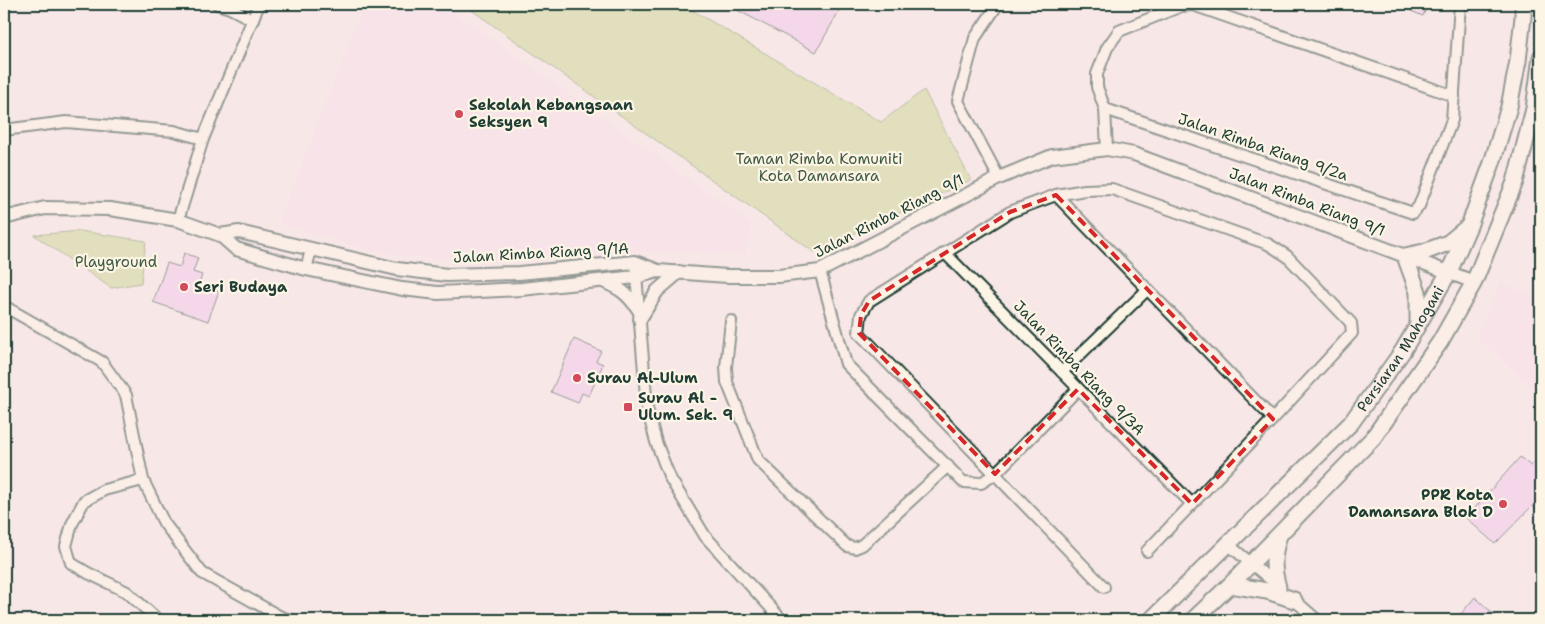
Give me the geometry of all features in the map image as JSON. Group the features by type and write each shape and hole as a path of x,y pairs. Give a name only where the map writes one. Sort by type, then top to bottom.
{"main road":[{"name":"Persiaran Mahogani","path":"1151,620 1351,423 1402,352 1449,272 1469,226 1492,163 1509,107 1518,61 1523,4"},
{"name":"Persiaran Mahogani","path":"1193,620 1230,585 1372,438 1440,342 1474,282 1515,182 1534,109 1541,58"},
{"path":"1418,325 1418,292 1405,256 1424,252 1448,243 1469,226"},
{"path":"1278,587 1273,571 1273,561 1279,533"},
{"path":"1230,585 1267,591 1294,600"}],"street":[{"path":"218,4 253,20"},
{"path":"178,220 203,139 259,4"},
{"path":"998,4 975,38 958,101 999,178"},
{"path":"1107,149 1105,109 1097,87 1098,74 1107,48 1119,30 1181,6 1193,4 1454,96 1460,4"},
{"name":"Jalan Rimba Riang 9/2a","path":"1105,109 1412,213 1419,206 1452,120 1454,96"},
{"path":"4,130 66,122 174,131 203,139"},
{"name":"Jalan Rimba Riang 9/1","path":"4,218 45,208 110,208 178,220 220,235 236,248 306,269 402,289 438,293 504,291 636,277 658,271 727,276 778,276 820,271 999,178 1052,156 1107,149 1134,154 1474,282"},
{"path":"1104,587 859,333 861,315 869,301 1010,212 1056,195 1085,190 1112,189 1268,244 1287,256 1352,323 1352,333 1273,419 1146,551"},
{"path":"1056,195 1273,419"},
{"name":"Jalan Rimba Riang 9/1A","path":"220,235 239,232 397,269 447,275 519,273 635,262 658,271"},
{"path":"306,269 311,250"},
{"name":"Jalan Rimba Riang 9/3A","path":"945,253 1192,504"},
{"path":"635,262 647,408 656,442 670,478 705,536 782,620"},
{"path":"820,271 846,364 963,482 981,483 995,474 1078,389"},
{"path":"639,314 657,291 679,272"},
{"path":"601,281 619,288 628,295 639,314"},
{"path":"1062,372 1147,290"},
{"path":"4,306 102,362 126,395 142,480 164,523 202,573 281,617 290,620"},
{"path":"731,321 726,367 727,382 758,460 847,546 855,548 862,545 948,466"},
{"path":"142,480 104,490 84,501 72,524 66,546 71,563 127,592 158,620"},
{"path":"1229,545 1317,620"}],"highlighted area":[{"path":"1056,195 1273,419 1192,504 1078,389 995,474 859,333 861,315 869,301 1010,212"}],"shaded area":[{"name":"Sekolah Kebangsaan Seksyen 9","path":"365,4 442,4 752,224 745,255 673,252 590,253 480,262 375,252 279,223"},
{"path":"1501,283 1541,300 1541,396 1476,336"}],"green space":[{"name":"Taman Rimba Komuniti Kota Damansara","path":"463,4 682,4 881,122 924,90 971,180 814,252"},
{"name":"Playground","path":"80,231 146,241 141,283 111,288 34,235"}],"building":[{"path":"726,4 843,4 816,52"},
{"path":"1394,4 1428,4 1423,16"},
{"name":"Seri Budaya","path":"184,253 198,258 193,272 202,275 199,284 219,291 208,321 153,302 167,263 180,267"},
{"name":"Surau Al-Ulum","path":"574,339 601,351 596,361 603,364 589,396 582,393 578,403 551,392"},
{"name":"PPR Kota Damansara Blok D","path":"1520,457 1531,466 1541,457 1541,514 1532,506 1495,544 1466,518"},
{"path":"1475,597 1500,620 1456,620"}],"place":[{"name":"Sekolah Kebangsaan Seksyen 9","path":"459,114"},
{"name":"Seri Budaya","path":"184,287"},
{"name":"Surau Al-Ulum","path":"577,378"},
{"name":"Surau Al - Ulum. Sek. 9","path":"628,407"},
{"name":"PPR Kota Damansara Blok D","path":"1503,504"}]}
